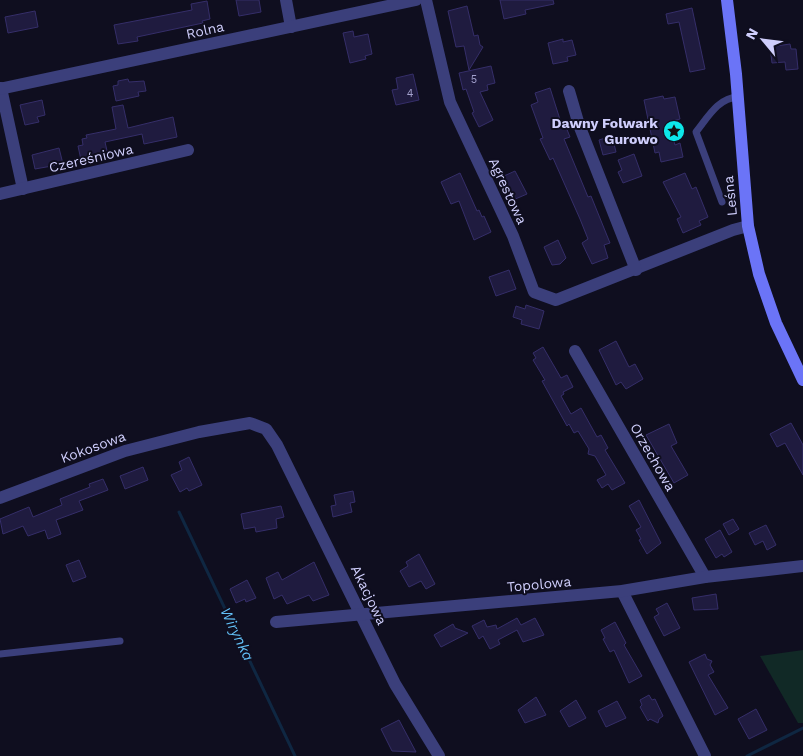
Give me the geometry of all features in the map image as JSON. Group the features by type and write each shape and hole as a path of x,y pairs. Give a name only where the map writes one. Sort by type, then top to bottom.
{"street":[{"path":"286,0 291,28"},
{"name":"Rolna","path":"1,89 416,0"},
{"name":"Agrestowa","path":"426,0 450,102 513,236 534,292 556,300 636,270 733,230 748,226"},
{"name":"Leśna","path":"726,0 738,97 748,226 759,274 776,323 803,380"},
{"path":"1,89 23,189"},
{"path":"569,92 579,125 636,270"},
{"name":"Czereśniowa","path":"0,194 188,150"},
{"name":"Orzechowa","path":"575,351 705,577"},
{"name":"Kokosowa","path":"0,498 125,451 199,432 250,424 266,430 277,445"},
{"name":"Akacjowa","path":"277,445 395,684 440,756"},
{"name":"Topolowa","path":"276,622 622,591 705,577 803,566"},
{"path":"622,591 705,756"}],"lane":[{"path":"722,202 696,132 718,104 738,97"},
{"path":"0,654 120,641"}],"green space":[{"path":"803,650 803,723 798,723 760,656"}],"building":[{"path":"236,0 259,0 261,12 239,16"},
{"path":"500,0 553,0 554,4 525,10 526,14 504,19"},
{"path":"207,1 210,19 202,21 203,23 137,37 138,41 118,44 114,25 192,10 191,4"},
{"path":"467,6 474,36 478,35 480,45 483,47 469,70 464,46 456,47 448,11"},
{"path":"692,8 705,69 690,72 679,22 668,24 666,14"},
{"path":"35,11 38,27 8,33 5,17"},
{"path":"353,31 354,37 368,34 372,54 365,56 366,59 350,63 343,33"},
{"path":"563,39 563,42 572,40 576,55 567,57 568,61 553,64 548,43"},
{"path":"790,44 791,49 796,49 798,69 786,70 785,62 772,63 770,47"},
{"path":"491,66 495,83 487,85 488,90 480,92 493,120 479,127 472,113 474,112 466,89 463,90 459,73"},
{"path":"413,74 419,100 396,105 392,90 398,89 396,78"},
{"path":"128,79 129,82 144,81 146,91 138,92 139,96 116,101 113,86 118,85 118,81"},
{"path":"550,88 563,129 566,127 570,137 564,139 588,197 591,196 610,243 604,245 608,258 592,264 582,243 588,239 553,158 550,160 540,139 543,138 531,105 538,102 535,93"},
{"path":"663,96 664,99 675,97 680,119 669,122 675,145 680,143 683,157 661,162 659,152 655,153 644,100"},
{"path":"42,100 45,115 37,117 39,122 25,125 20,105"},
{"path":"123,105 128,128 173,117 177,137 144,144 142,134 105,142 108,155 81,160 78,146 83,145 82,139 87,138 86,135 116,129 112,107"},
{"path":"612,136 616,152 603,155 599,140"},
{"path":"59,148 63,164 35,169 32,155"},
{"path":"634,154 642,176 623,183 618,172 622,170 618,160"},
{"path":"515,171 527,194 513,200 504,176"},
{"path":"460,173 477,211 479,210 482,217 484,216 491,232 474,240 459,201 451,204 441,182"},
{"path":"685,173 692,189 696,187 708,217 699,221 701,225 683,233 677,219 681,217 663,182"},
{"path":"558,240 566,258 560,264 552,265 544,247"},
{"path":"509,270 516,289 496,296 489,277"},
{"path":"526,305 544,311 539,329 521,324 522,320 513,317 516,306 525,309"},
{"path":"616,341 629,367 635,364 643,379 626,389 621,382 616,385 599,350"},
{"path":"543,347 561,378 567,375 573,387 563,392 564,394 561,396 571,414 581,408 597,437 601,435 608,448 605,450 625,483 612,490 608,484 602,488 597,480 606,475 595,456 588,454 589,449 578,431 574,433 569,424 567,426 542,381 545,380 533,360 536,358 533,353"},
{"path":"791,423 803,445 803,475 785,443 777,447 770,434"},
{"path":"669,424 677,443 671,446 688,475 674,483 646,435"},
{"path":"189,457 202,485 189,491 187,488 180,492 171,475 182,470 179,462"},
{"path":"143,467 148,480 125,489 120,476"},
{"path":"103,479 108,490 79,501 83,510 56,520 61,534 48,539 45,530 28,536 23,526 3,534 0,519 29,507 33,517 62,505 60,499 90,487 89,484"},
{"path":"353,491 355,502 350,503 352,512 333,517 331,506 336,505 334,495"},
{"path":"639,500 661,543 647,554 636,530 641,527 629,506"},
{"path":"281,506 284,517 276,519 277,528 256,532 255,527 244,529 241,514"},
{"path":"733,519 739,529 729,535 723,524"},
{"path":"766,525 776,545 767,550 763,541 755,545 749,533"},
{"path":"720,530 732,552 724,557 722,554 716,558 705,539"},
{"path":"419,554 435,584 426,589 421,581 409,587 400,571 408,566 406,562"},
{"path":"79,560 86,577 73,582 66,565"},
{"path":"314,562 329,595 313,601 309,595 287,604 282,595 274,599 266,578 278,572 282,580"},
{"path":"247,580 256,598 246,602 245,599 236,603 230,589"},
{"path":"716,594 718,609 694,610 692,598"},
{"path":"667,603 680,628 664,636 654,617 659,614 656,609"},
{"path":"517,618 521,625 535,618 544,635 523,642 517,630 498,640 500,644 490,649 483,636 479,639 472,626 484,620 487,627 496,625 497,629"},
{"path":"615,622 626,643 624,645 642,676 629,683 614,650 610,652 603,639 605,638 601,630"},
{"path":"453,624 455,628 468,633 441,647 434,635"},
{"path":"705,654 707,659 712,661 710,665 714,672 708,675 728,708 715,715 689,662"},
{"path":"649,695 652,700 655,699 663,716 659,719 658,723 650,719 648,721 640,707 642,705 640,700"},
{"path":"536,697 546,715 525,723 518,710"},
{"path":"576,700 586,718 569,727 560,711"},
{"path":"617,701 626,718 606,727 598,711"},
{"path":"756,709 767,730 749,739 738,719"},
{"path":"399,720 416,752 392,751 381,729"}],"waterway":[{"name":"Wirynka","path":"179,512 295,756"},
{"name":"Wirynka","path":"747,756 803,728"}],"place":[{"name":"Dawny Folwark Gurowo","path":"674,131"}]}
